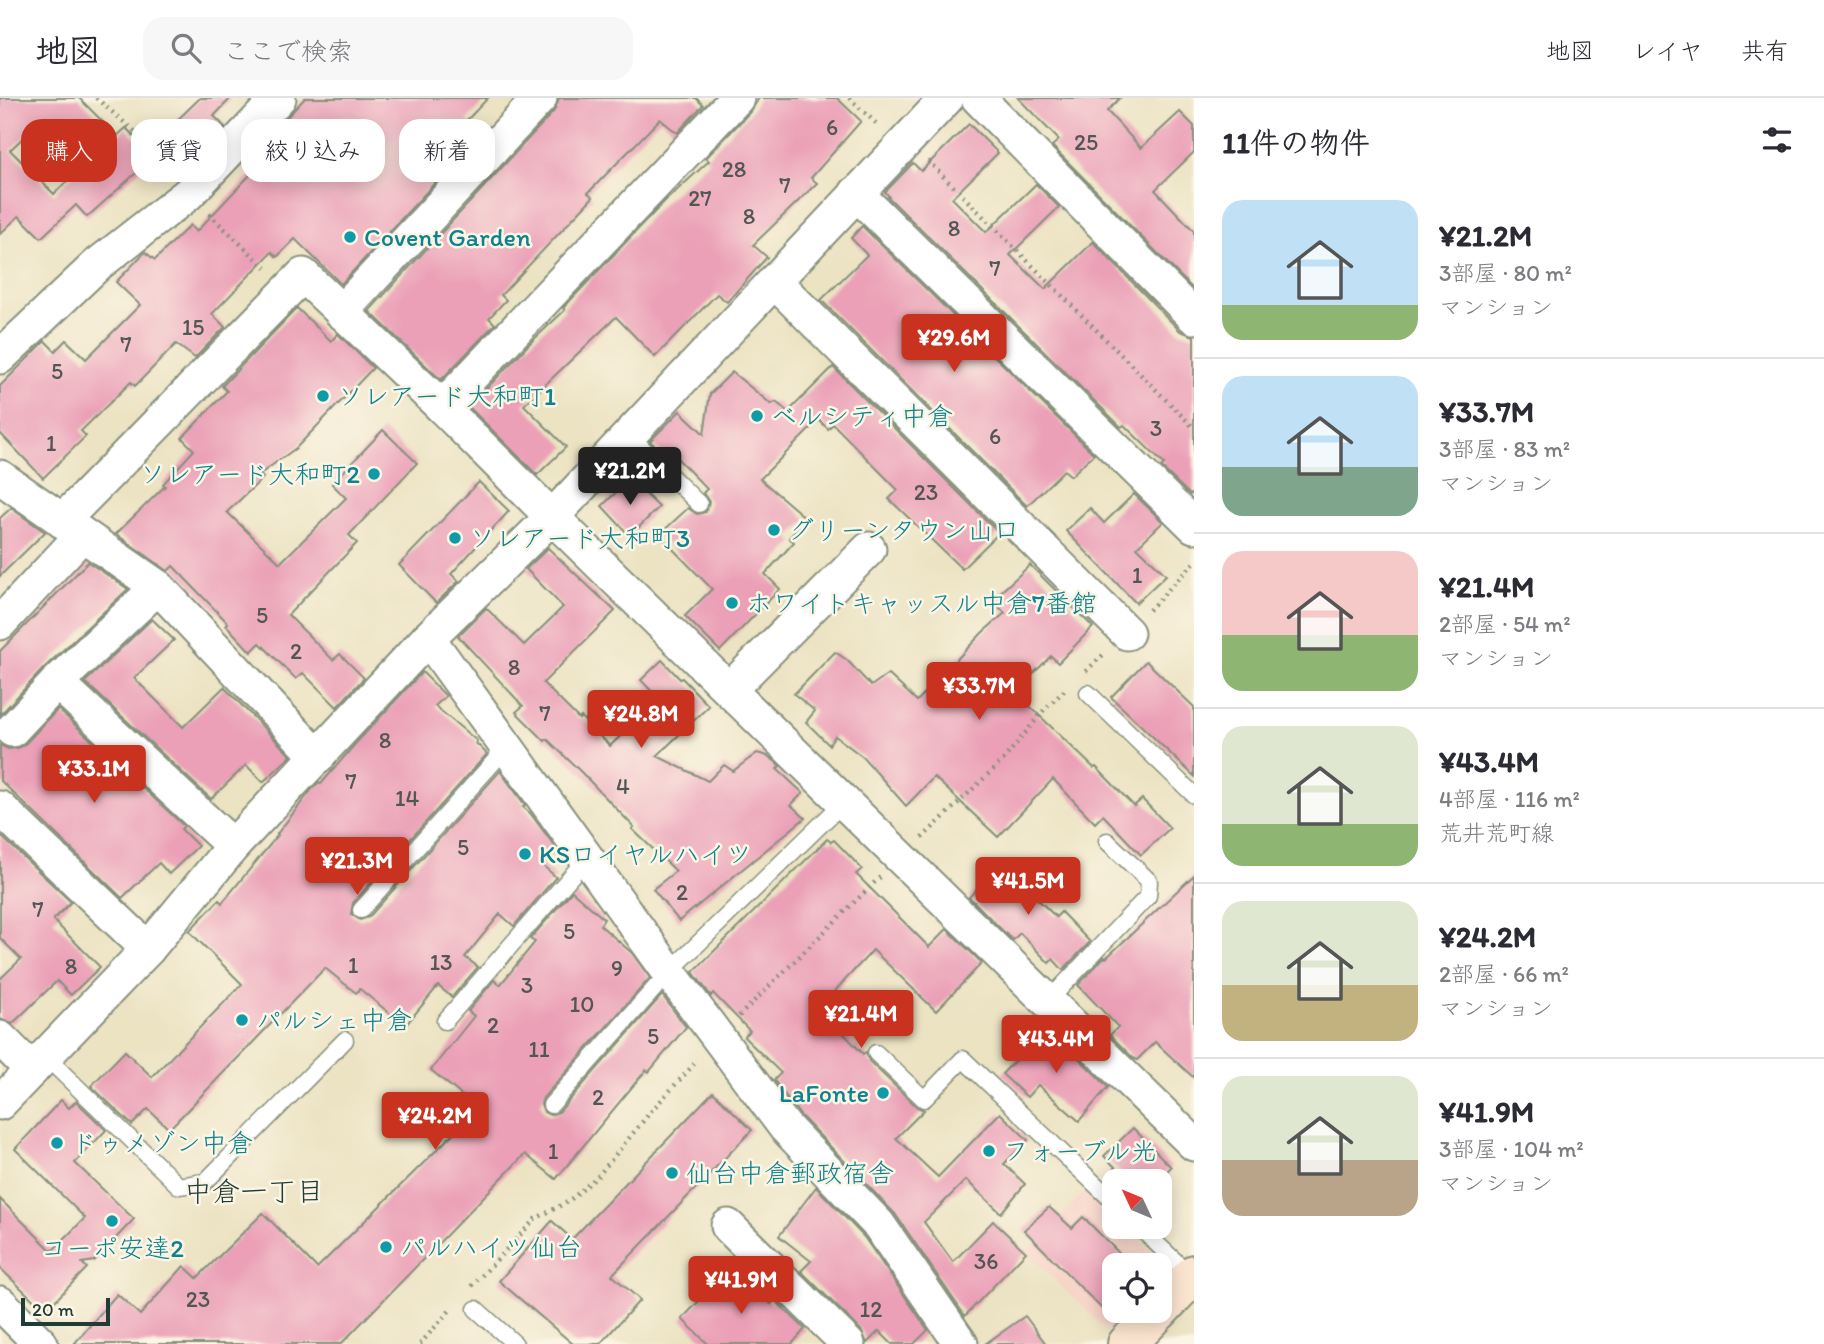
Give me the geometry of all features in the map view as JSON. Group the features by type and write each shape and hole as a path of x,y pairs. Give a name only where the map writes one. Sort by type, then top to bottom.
{"main road":[{"path":"1172,1297 1193,1275"},
{"path":"1126,1344 1147,1323"}],"street":[{"path":"0,357 97,265 188,194 279,98"},
{"path":"341,312 540,98"},
{"path":"442,407 737,98"},
{"path":"0,1103 148,949 233,846 428,638 552,517 947,98"},
{"path":"978,98 1194,317"},
{"path":"856,193 1194,526"},
{"path":"0,623 72,528 303,275 442,407 1194,1144"},
{"path":"774,281 1127,632"},
{"path":"0,477 158,587 318,757"},
{"path":"730,689 869,549"},
{"path":"12,730 57,682 158,587"},
{"path":"428,638 669,972 785,1127 879,1224 961,1344"},
{"path":"57,682 233,846"},
{"path":"0,808 148,949"},
{"path":"0,1038 39,1063"},
{"path":"728,1226 848,1344"},
{"path":"3,1312 41,1344"}],"lane":[{"path":"629,435 699,505"},
{"path":"1088,693 1194,795"},
{"path":"362,910 507,747"},
{"path":"551,1105 669,972 844,802"},
{"path":"1048,1001 1149,896 1149,881 1107,841"},
{"path":"445,1021 587,858"},
{"path":"39,1063 179,1186 205,1182 345,1040"},
{"path":"876,1053 924,1099 963,1059 1102,1191"},
{"path":"1152,1239 1193,1275"},
{"path":"476,1309 515,1344"}],"path":[{"path":"96,98 184,174 188,194 289,289"},
{"path":"849,98 875,124 932,165 1194,428"},
{"path":"1081,675 1194,563"},
{"path":"469,1290 535,1219 569,1201 598,1175 653,1109 762,991 1003,759 1044,709 1072,684"},
{"path":"420,1344 459,1300"}],"shaded area":[{"path":"1087,1189 1102,1203 1102,1239 1139,1239 1153,1253 1102,1253 1102,1323 1118,1323 1109,1332 1026,1252"}],"building":[{"path":"0,98 79,98 100,119 21,119 21,140 10,150 21,161 21,182 42,182 54,194 66,182 117,182 117,136 126,128 131,133 131,178 87,217 76,205 41,238 19,216 0,234"},
{"path":"200,98 231,98 214,116 217,119 178,119"},
{"path":"305,98 488,98 468,119 399,119 399,182 436,182 341,284 295,239 277,257 272,252 212,314 225,327 195,358 176,344 135,386 131,382 81,431 86,436 43,478 0,433 0,386 45,341 55,351 66,340 86,359 140,305 116,282 145,252 155,260 190,225 196,232 243,182 385,182 385,119 285,119"},
{"path":"559,98 696,98 703,105 677,133 660,119 588,193 593,197 501,295 506,300 489,318 495,324 441,380 369,311 488,182 495,182 495,175 554,111"},
{"path":"759,98 837,98 861,121 811,178 817,183 753,245 767,257 727,302 717,294 655,357 616,317 524,405 566,447 537,475 469,407 565,310 563,308 664,202 709,161 706,158 751,111"},
{"path":"1018,98 1120,98 1107,111 1141,148 1180,112 1194,126 1194,152 1155,190 1194,231 1194,290 1052,146 1059,140"},
{"path":"969,124 998,153 952,198 986,232 1036,184 1059,207 1010,255 1045,289 1093,242 1180,331 1194,336 1194,492 1190,495 1161,467 1164,464 1124,425 1121,427 885,192 913,163 921,171"},
{"path":"862,226 1094,454 1071,476 1064,470 1027,506 821,300 867,255 851,238"},
{"path":"297,308 331,341 338,334 373,368 296,448 260,474 263,478 227,512 280,563 346,498 332,484 383,430 417,463 349,535 357,543 288,615 333,660 340,654 364,678 337,707 303,673 296,679 260,643 251,652 226,625 228,623 173,566 168,571 116,534 165,486 163,484 194,450 182,438 227,391 222,386"},
{"path":"833,367 999,533 962,569 889,499 898,490 833,424 828,429 819,420 760,479 807,519 789,538 794,542 765,574 780,589 720,651 685,616 712,589 659,535 688,508 697,514 706,512 709,502 703,493 707,489 674,455 669,460 650,441 680,411 704,434 710,394 732,372 771,404 776,402 788,412"},
{"path":"630,479 659,507 630,536 602,506"},
{"name":"ソレアード大和町3","path":"479,482 509,511 451,574 459,581 436,603 399,565"},
{"path":"1134,494 1163,522 1137,547 1166,575 1136,603 1066,531 1090,508 1104,523"},
{"path":"11,508 45,532 0,576 0,518"},
{"path":"548,548 615,611 543,683 579,719 581,717 610,746 659,699 641,680 662,660 709,706 657,756 708,781 724,765 733,771 757,753 776,762 780,766 777,769 803,793 791,805 805,818 679,921 653,889 676,871 632,829 634,827 582,773 516,712 523,706 458,636 486,608 524,645 563,607 526,569"},
{"path":"88,562 128,589 44,668 0,715 0,651"},
{"path":"1030,565 1093,627 1058,663 1051,656 1015,692 1134,806 1142,799 1170,828 1141,855 1103,815 1095,823 1053,779 998,837 934,777 906,806 863,757 835,736 829,745 806,722 815,711 794,694 835,652 847,660 871,686 888,674 917,701 983,632 1005,613 992,600"},
{"path":"152,619 174,640 134,678 183,727 224,687 291,756 263,782 246,765 211,799 85,682"},
{"path":"1146,661 1194,707 1194,776 1111,697"},
{"path":"422,672 446,696 435,706 477,741 487,754 353,903 351,914 360,920 369,917 500,771 525,805 523,807 556,848 542,865 556,877 514,926 500,914 465,957 478,967 452,997 438,986 405,1026 360,989 356,993 325,968 169,1129 148,1109 132,1125 91,1086 125,1051 152,1077 242,984 189,931 219,900 222,903 313,788 319,782 321,784"},
{"path":"58,709 184,826 181,829 198,846 169,874 159,863 122,898 0,780 0,745 8,749 18,748"},
{"path":"0,835 71,902 53,920 100,967 71,995 57,981 12,1024 0,1019 0,979 21,959 0,938"},
{"path":"827,839 831,842 834,840 862,869 856,874 929,947 947,929 982,963 936,1011 873,950 819,1008 863,1054 866,1052 869,1061 917,1107 924,1110 896,1138 938,1177 1000,1113 1028,1140 1004,1164 1025,1184 1001,1213 966,1180 924,1222 953,1262 993,1221 1026,1252 965,1316 895,1214 800,1115 774,1080 781,1073 744,1037 750,1031 713,993 711,996 693,972"},
{"path":"1004,862 1056,917 1061,912 1090,942 1063,970 1053,959 1049,963 1020,933 1013,940 969,897"},
{"path":"1194,875 1194,1078 1155,1042 1137,1060 1133,1058 1110,1035 1118,1027 1078,985 1104,957"},
{"path":"572,891 604,919 600,925 632,953 650,978 543,1098 541,1104 544,1112 550,1115 559,1112 662,995 686,1027 649,1072 646,1070 556,1179 525,1154 341,1344 74,1344 117,1294 140,1315 184,1266 197,1278 263,1213 317,1268 467,1120 460,1115 471,1103 431,1070 474,1016 468,1011 494,980 500,985 535,942 530,939"},
{"path":"1047,1027 1108,1087 1079,1121 1038,1085 1027,1097 1002,1074"},
{"path":"713,1092 752,1130 612,1275 640,1300 600,1344 573,1344 499,1281 552,1221 572,1239"},
{"path":"61,1100 69,1108 76,1101 106,1130 75,1163 134,1219 94,1261 82,1263 87,1268 45,1311 0,1268 0,1199 52,1251 85,1218 15,1149"},
{"path":"1133,1128 1171,1167 1117,1169 1104,1156"},
{"path":"816,1187 864,1237 928,1330 914,1344 892,1344 879,1331 867,1343 861,1330 801,1271 811,1261 779,1236"},
{"path":"1049,1207 1072,1228 1083,1217 1102,1239 1119,1253 1102,1253 1102,1309 1024,1230"},
{"path":"731,1267 771,1304 775,1300 805,1329 792,1344 708,1344 682,1319"},
{"path":"1025,1316 1046,1344 985,1344"}],"place":[{"name":"Covent Garden","path":"350,237"},
{"name":"ソレアード大和町1","path":"323,396"},
{"name":"ベルシティ中倉","path":"757,416"},
{"name":"ソレアード大和町2","path":"374,474"},
{"name":"グリーンタウン山口","path":"774,530"},
{"name":"ソレアード大和町3","path":"455,538"},
{"name":"ホワイトキャッスル中倉7番館","path":"732,603"},
{"name":"KSロイヤルハイツ","path":"525,854"},
{"name":"パルシェ中倉","path":"242,1020"},
{"name":"LaFonte","path":"883,1093"},
{"name":"ドゥメゾン中倉","path":"57,1143"},
{"name":"フォーブル光","path":"989,1151"},
{"name":"仙台中倉郵政宿舎","path":"672,1173"},
{"name":"コーポ安達2","path":"112,1221"},
{"name":"パルハイツ仙台","path":"386,1247"}],"district":[{"name":"中倉一丁目","path":"254,1191"}]}
